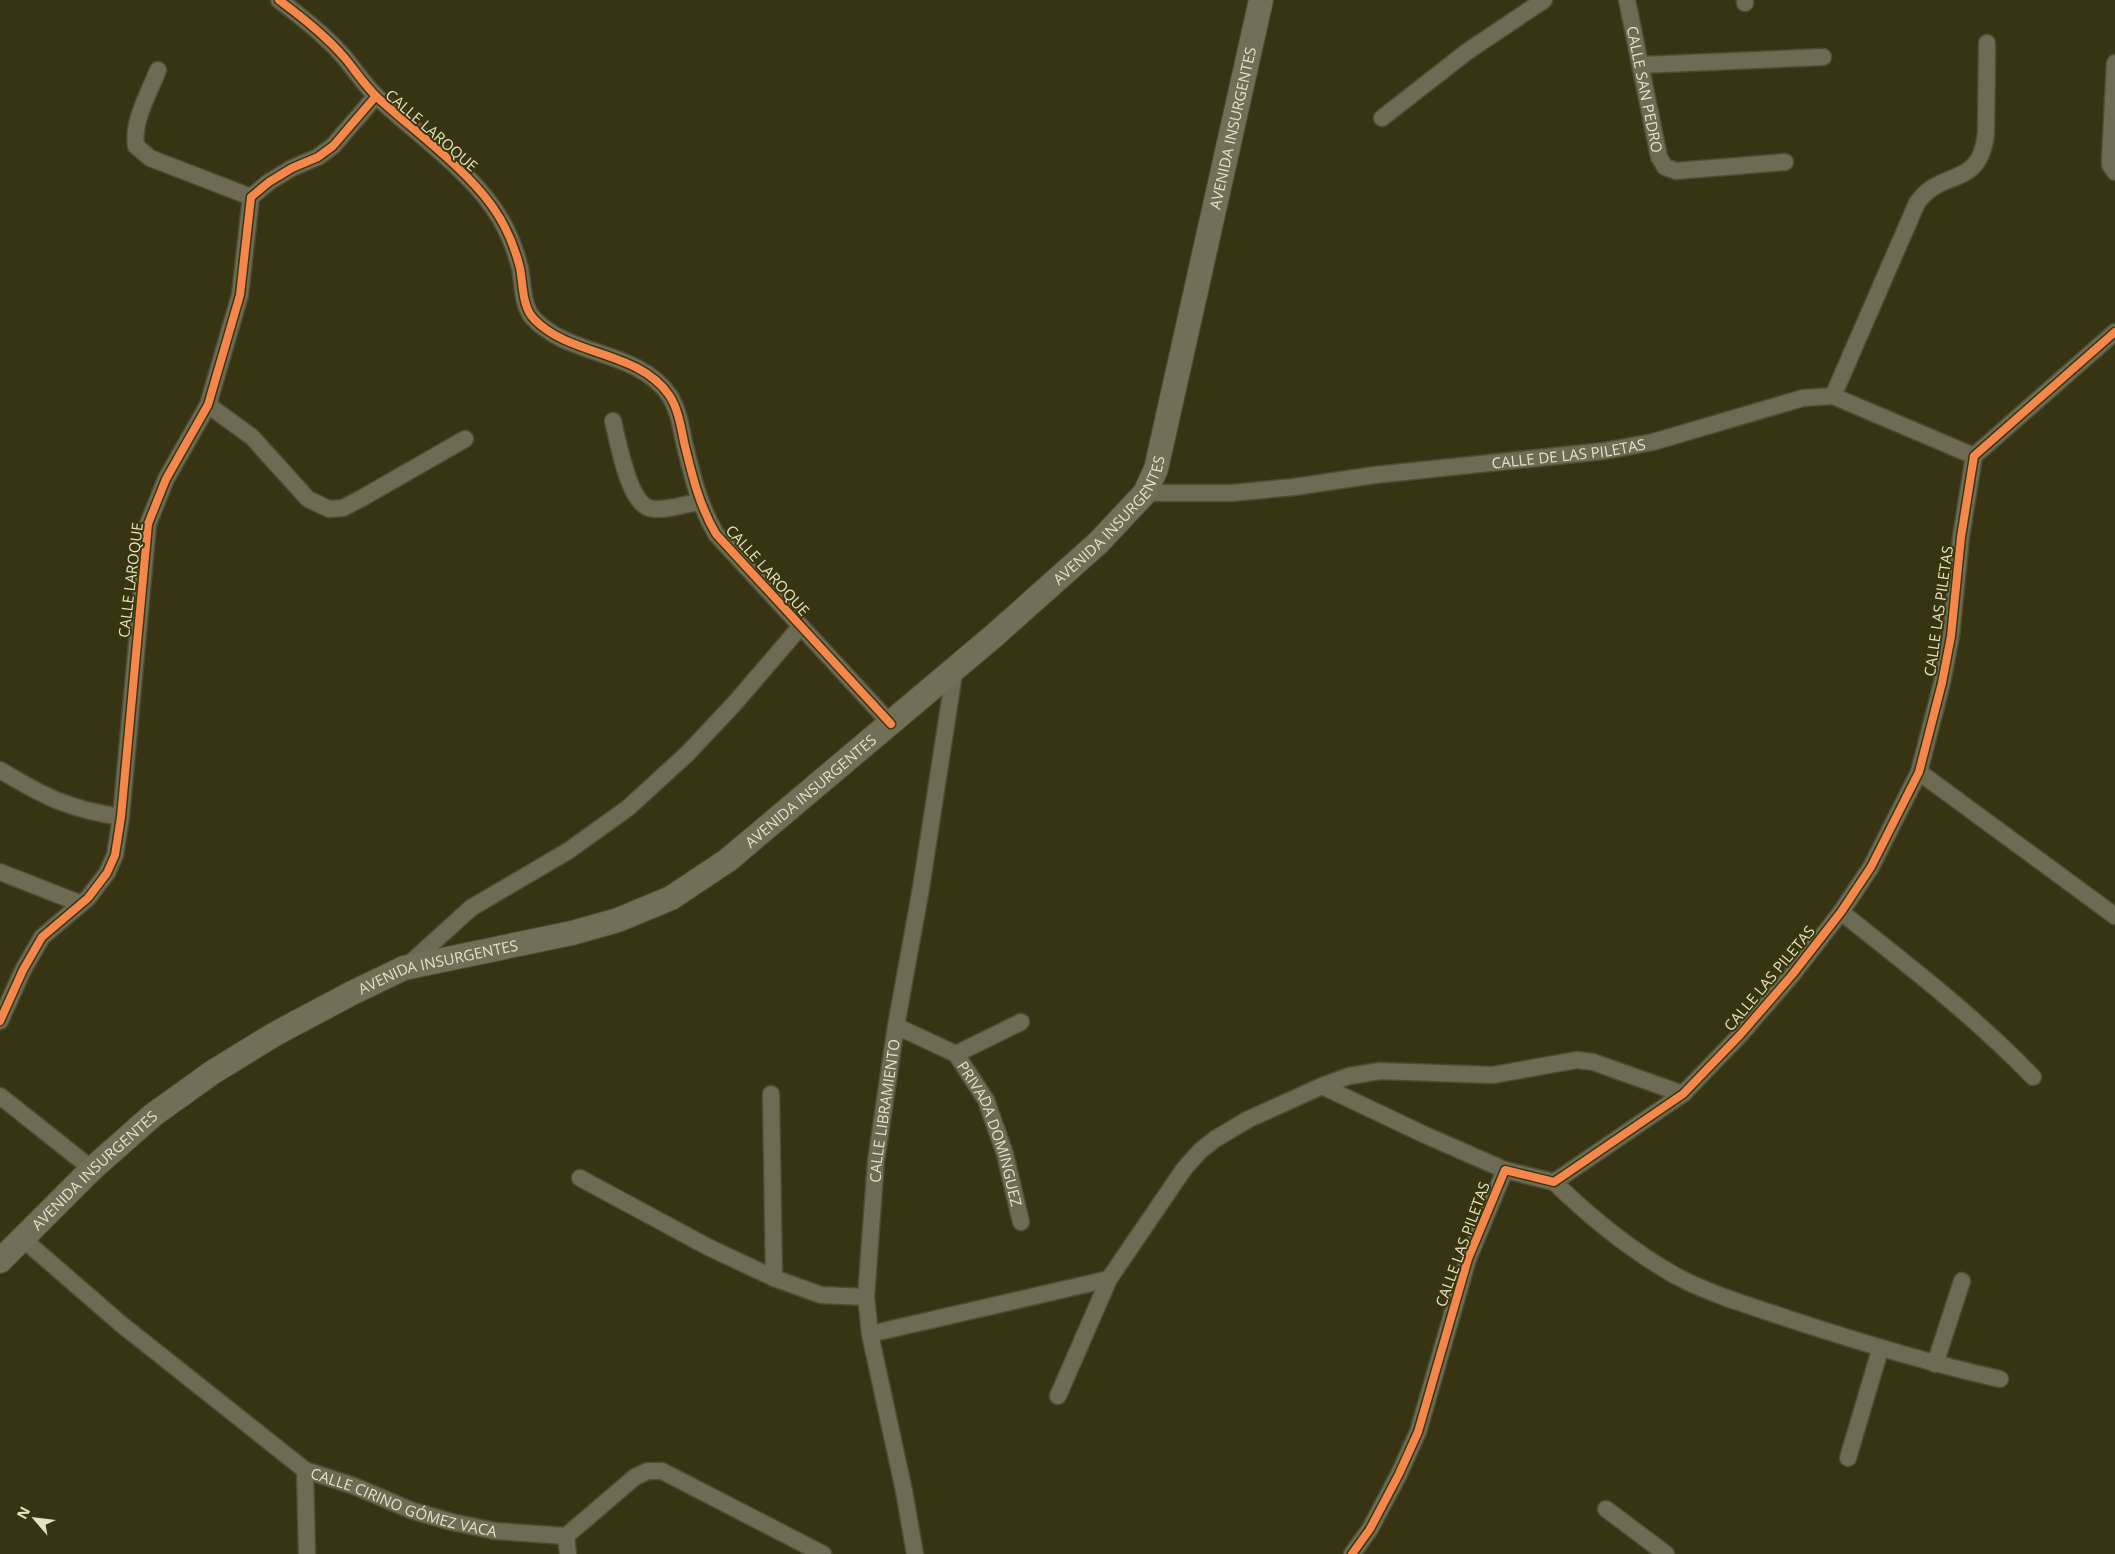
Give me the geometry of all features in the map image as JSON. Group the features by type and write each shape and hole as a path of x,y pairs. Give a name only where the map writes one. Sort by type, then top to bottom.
{"main road":[{"name":"AVENIDA INSURGENTES","path":"0,1260 92,1169 153,1114 213,1072 301,1020 404,968 572,933 618,920 671,898 728,860 891,724 1098,543 1146,493 1156,469 1261,0"}],"street":[{"path":"279,0 302,17 342,55 376,96"},
{"path":"1382,118 1468,51 1544,0"},
{"name":"CALLE SAN PEDRO","path":"1627,0 1659,157 1665,167 1676,171 1786,162"},
{"path":"1833,396 1917,203 1929,189 1966,174 1980,158 1985,146 1986,133 1987,43"},
{"path":"1640,64 1823,57"},
{"path":"2115,63 2110,158 2110,165 2115,172"},
{"path":"158,70 137,126 134,137 136,146 150,158 251,197"},
{"name":"CALLE LAROQUE","path":"0,1021 23,970 42,936 98,887 115,856 121,818 148,524 166,480 208,406 240,294 251,197 284,172 318,157 333,146 376,96 419,133 492,206 508,235 519,267 526,304 532,317 543,327 559,336 635,367 662,385 671,398 678,418 699,502 716,534 891,724"},
{"path":"1974,456 2115,332"},
{"name":"CALLE DE LAS PILETAS","path":"1146,493 1232,493 1294,487 1375,475 1604,452 1653,442 1803,398 1833,396 1974,456"},
{"path":"208,406 252,436 308,499 329,509 342,508 362,498 465,439"},
{"path":"613,420 627,472 636,498 641,503 656,509 699,502"},
{"name":"CALLE LAS PILETAS","path":"1352,1554 1370,1530 1418,1432 1468,1259 1506,1170 1554,1182 1683,1094 1785,982 1841,912 1879,853 1919,772 1942,683 1951,636 1961,537 1974,456"},
{"path":"404,968 471,908 568,851 628,808 687,754 735,703 801,626"},
{"name":"CALLE LIBRAMIENTO","path":"915,1554 904,1491 870,1334 866,1297 876,1161 896,1026 922,888 954,667"},
{"path":"0,770 62,804 86,812 121,818"},
{"path":"1919,772 2115,916"},
{"path":"0,872 79,903"},
{"path":"1841,912 1994,1036 2033,1077"},
{"path":"956,1054 1021,1022"},
{"name":"PRIVADA DOMINGUEZ","path":"896,1026 956,1054 986,1100 996,1124 1021,1222"},
{"path":"1058,1396 1109,1279 1184,1169 1200,1151 1249,1119 1322,1086 1349,1076 1380,1070 1493,1075 1577,1060 1593,1062 1683,1094"},
{"path":"1322,1086 1423,1134 1506,1170"},
{"path":"771,1094 774,1278"},
{"path":"0,1096 92,1169"},
{"path":"580,1178 708,1247 774,1278 821,1295 866,1297"},
{"path":"1554,1182 1586,1214 1632,1249 1677,1276 1722,1297 1880,1350 2000,1379"},
{"name":"CALLE CIRINO GÓMEZ VACA","path":"23,1239 121,1324 305,1470 354,1486 413,1511 452,1522 495,1531 566,1536"},
{"path":"870,1334 1109,1279"},
{"path":"1935,1364 1962,1281"},
{"path":"1848,1458 1880,1350"},
{"path":"305,1470 307,1554"},
{"path":"568,1554 566,1536 635,1476 648,1472 662,1471 823,1554"},
{"path":"1606,1508 1666,1554"}],"cycle path":[{"path":"279,0 329,41 373,93 438,150 481,192 497,213 509,236 520,268 525,302 534,319 566,341 640,369 656,380 669,395 679,418 697,489 705,512 716,534 891,724"},
{"path":"0,1021 23,970 42,937 88,898 107,873 115,855 121,817 148,524 166,479 208,405 240,295 251,197 269,182 292,168 318,157 333,146 376,96"},
{"path":"1352,1554 1370,1529 1399,1474 1418,1432 1468,1259 1505,1170 1554,1182 1683,1094 1740,1035 1792,975 1841,912 1871,867 1919,772 1942,683 1951,636 1961,537 1974,456 2115,332"}]}
